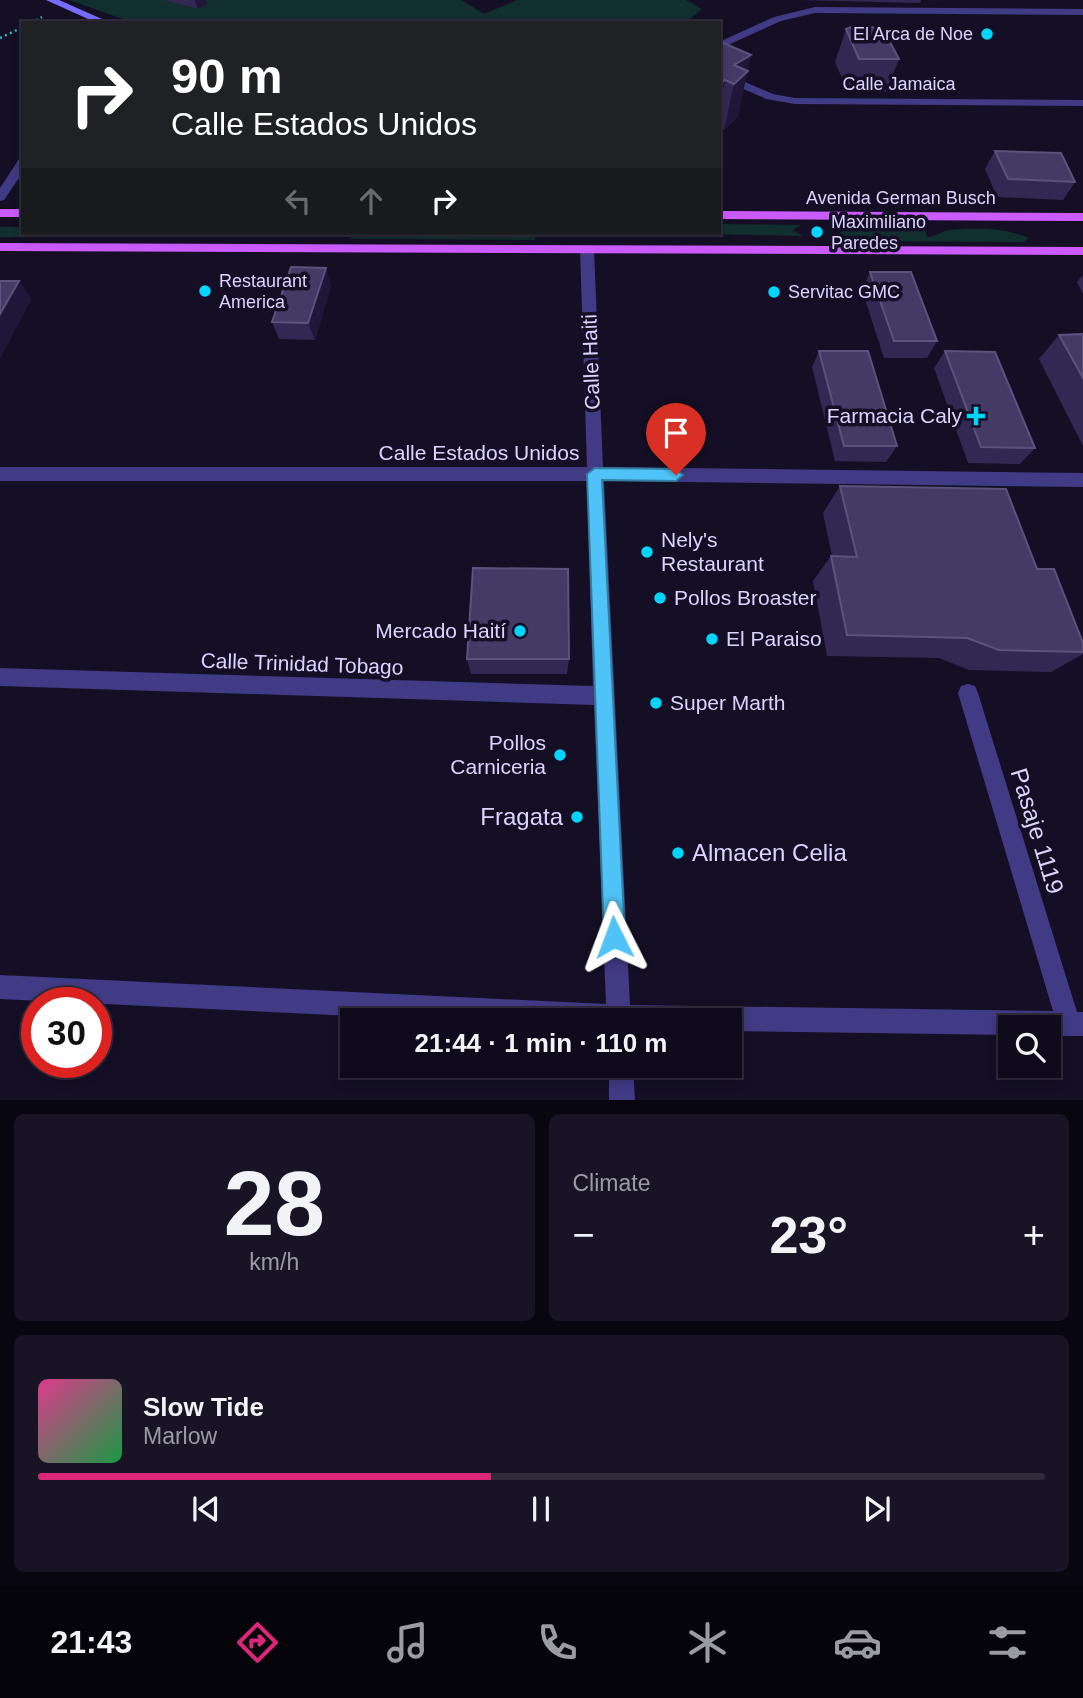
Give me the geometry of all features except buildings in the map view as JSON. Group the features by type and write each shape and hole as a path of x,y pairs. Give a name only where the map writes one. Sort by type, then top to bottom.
{"main road":[{"path":"51,0 101,21"},
{"path":"0,213 21,213"},
{"name":"Avenida German Busch","path":"721,215 1083,217"},
{"path":"125,247 130,235"},
{"path":"587,235 587,249"},
{"path":"0,247 1083,251"}],"street":[{"path":"721,45 791,13 1083,12"},
{"name":"Calle Jamaica","path":"721,75 770,97 795,101 1083,103"},
{"path":"0,197 21,165"},
{"name":"Calle Haiti","path":"587,249 618,1008"},
{"name":"Calle Estados Unidos","path":"0,474 595,474 1083,480"},
{"name":"Calle Trinidad Tobago","path":"0,677 603,696"},
{"name":"Pasaje 1119","path":"968,693 1076,1024"},
{"path":"0,987 419,1008"},
{"path":"742,1020 1076,1024"},
{"path":"621,1078 622,1100"}],"path":[{"path":"0,37 21,28"}],"green space":[{"path":"69,0 461,0 484,14 517,0 686,0 702,9 687,21 128,21"},
{"path":"721,224 800,225 793,230 803,236 721,235"},
{"path":"0,227 21,227 21,235 84,235 81,237 0,237"},
{"path":"979,229 1000,230 1029,238 1024,242 828,241 843,230 925,230 927,237 949,230"},
{"path":"356,235 536,235 535,240 349,239"}],"place":[{"name":"El Arca de Noe","path":"987,34"},
{"name":"Maximiliano Paredes","path":"817,232"},
{"name":"Restaurant America","path":"205,291"},
{"name":"Servitac GMC","path":"774,292"},
{"name":"Farmacia Caly","path":"976,416"},
{"name":"Nely's Restaurant","path":"647,552"},
{"name":"Pollos Broaster","path":"660,598"},
{"name":"Mercado Haití","path":"520,631"},
{"name":"El Paraiso","path":"712,639"},
{"name":"Super Marth","path":"656,703"},
{"name":"Pollos Carniceria","path":"560,755"},
{"name":"Fragata","path":"577,817"},
{"name":"Almacen Celia","path":"678,853"}],"route":[{"path":"614,937 595,474 676,475"}]}
